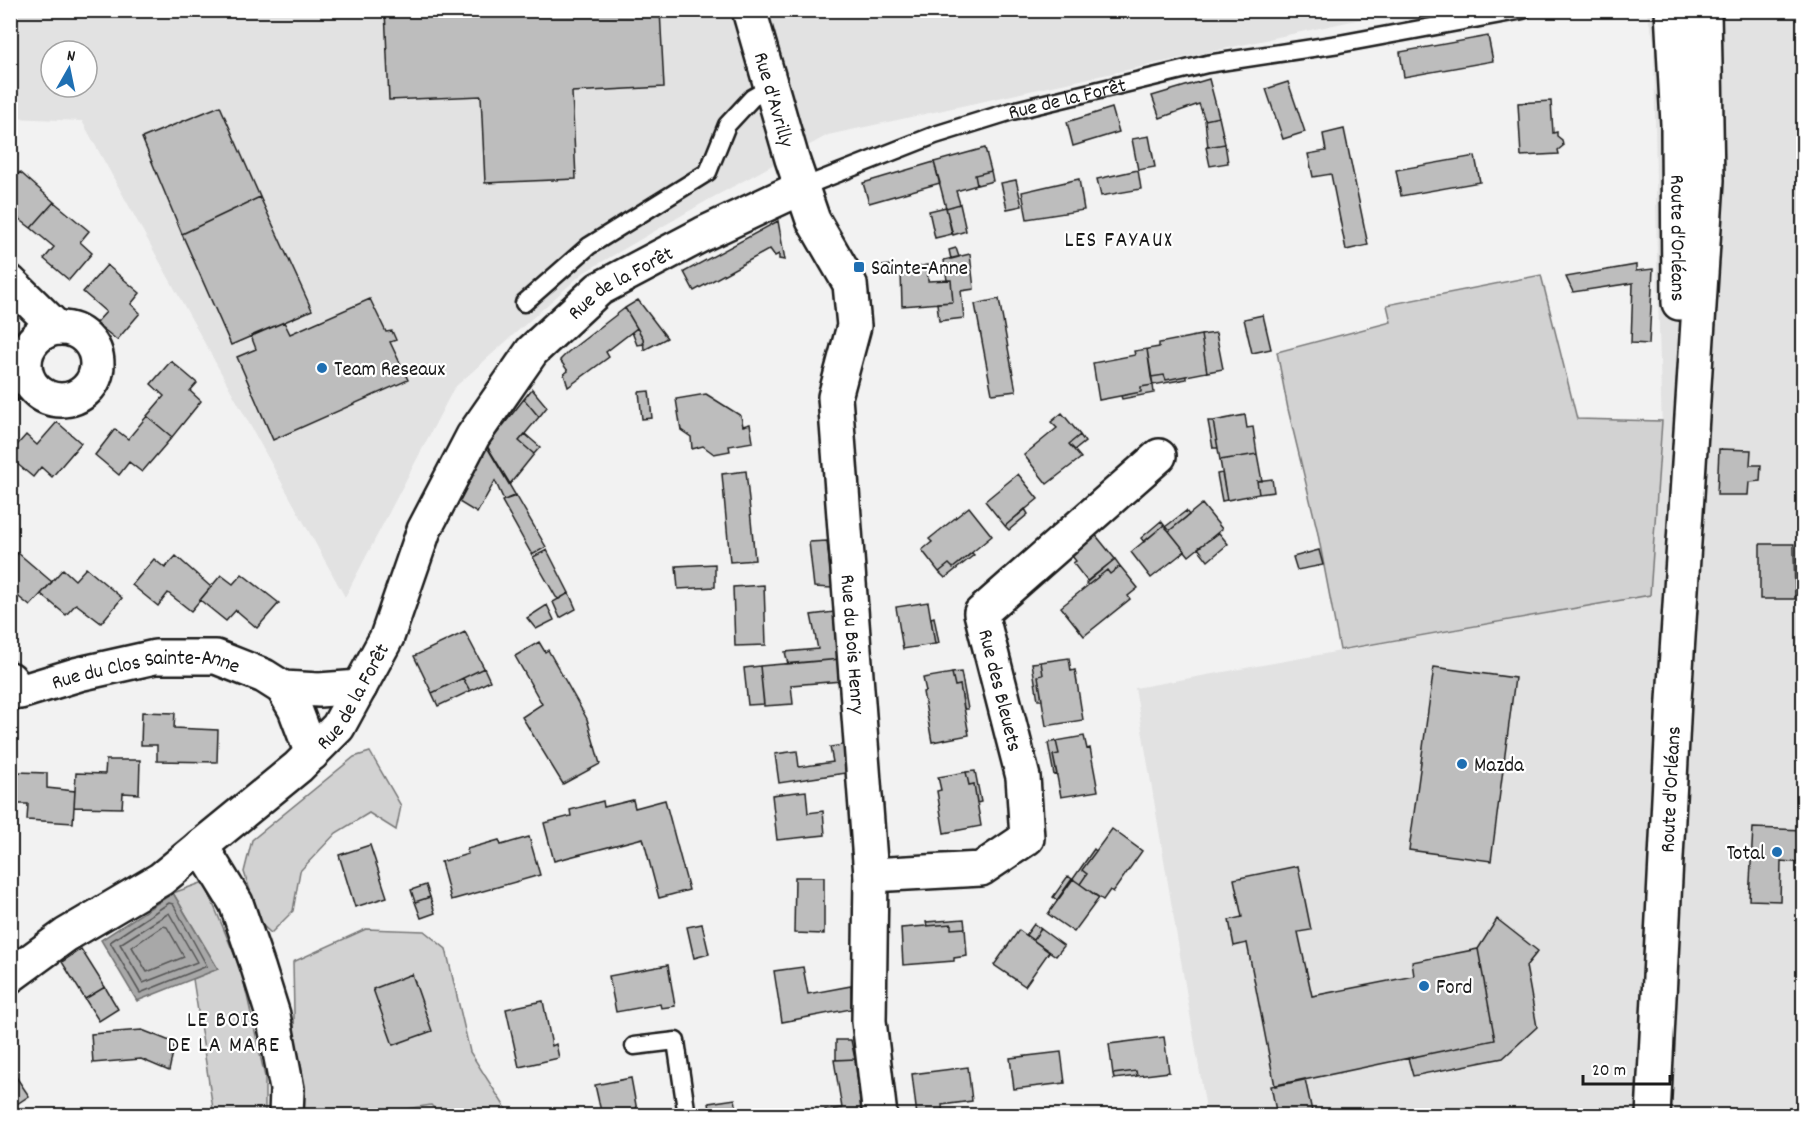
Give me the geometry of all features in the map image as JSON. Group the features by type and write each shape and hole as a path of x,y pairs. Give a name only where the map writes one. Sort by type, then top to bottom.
{"street":[{"name":"Rue d'Avrilly","path":"749,10 792,159 803,187"},
{"name":"Route d'Orléans","path":"1672,10 1678,124 1678,382 1688,464"},
{"name":"Route d'Orléans","path":"1653,1116 1688,464 1707,180 1704,10"},
{"name":"Rue de la Forêt","path":"10,976 66,935 161,879 298,767 338,727 387,637 430,519 472,436 532,351 599,289 703,234 803,187"},
{"name":"Rue du Bois Henry","path":"803,187 813,220 850,284 854,326 835,397 871,875 869,1021 880,1116"},
{"path":"10,282 57,328"},
{"path":"57,328 80,333 89,341 97,362 96,374 83,393 61,400 49,398 31,384 26,373 25,360 28,348 35,339 57,328"},
{"name":"Rue des Bleuets","path":"871,875 981,869 1027,838 1023,777 981,613 1159,456"},
{"name":"Rue du Clos Sainte-Anne","path":"14,691 155,657 216,657 264,676 283,687 319,690 360,687"},
{"path":"283,687 295,710 312,754"},
{"path":"201,846 236,903 258,967 273,1015 287,1089 286,1116"}],"lane":[{"name":"Rue de la Forêt","path":"803,187 935,135 1001,115 1207,64 1339,44 1523,10"},
{"path":"524,303 589,246 708,172 727,125 752,98 771,87"},
{"path":"634,1046 676,1041 687,1116"}],"path":[{"path":"10,410 31,384"}],"shaded area":[{"path":"11,11 1398,11 828,135 708,200 583,273 454,388 345,597 82,121 11,118"},
{"path":"1646,11 1803,11 1803,1115 1207,1115 1135,688 1650,595 1662,432 1654,40"},
{"path":"1541,275 1577,419 1662,421 1650,595 1340,650 1317,529 1288,409 1277,352 1391,322 1387,305"},
{"path":"370,752 401,806 396,830 369,813 336,833 300,871 293,911 271,933 261,924 244,872 252,840 354,757"},
{"path":"204,882 242,973 265,1077 265,1115 214,1115 193,979 218,969 173,893"},
{"path":"366,929 424,931 446,949 470,1052 510,1115 441,1115 431,1105 368,1115 300,1115 295,1065 293,962"}],"water":[{"path":"173,893 218,969 137,1001 101,940"}],"building":[{"path":"385,10 660,10 664,87 572,92 576,179 485,183 481,96 389,100"},
{"path":"1488,36 1493,61 1404,77 1400,52"},
{"path":"1209,79 1219,117 1205,120 1199,104 1160,118 1152,96"},
{"path":"1288,82 1305,132 1283,139 1266,89"},
{"path":"1551,101 1553,133 1557,132 1563,146 1558,150 1559,154 1521,156 1518,103"},
{"path":"220,106 260,197 182,234 142,138"},
{"path":"1112,108 1119,132 1073,146 1067,122"},
{"path":"1219,117 1225,144 1208,147 1205,120"},
{"path":"1344,129 1368,245 1346,250 1331,174 1313,177 1308,154 1326,151 1323,134"},
{"path":"1149,136 1155,167 1138,170 1132,139"},
{"path":"1225,144 1228,163 1210,166 1206,147"},
{"path":"985,148 991,171 975,175 977,185 956,191 960,204 946,208 934,162"},
{"path":"1475,156 1480,182 1401,196 1396,170"},
{"path":"934,162 940,183 869,203 863,183"},
{"path":"1138,170 1141,189 1101,196 1097,179"},
{"path":"991,171 993,181 977,185 975,175"},
{"path":"20,172 54,202 31,228 10,212 10,183"},
{"path":"1079,179 1084,210 1027,219 1022,192"},
{"path":"1016,180 1022,206 1007,209 1001,183"},
{"path":"260,197 312,310 231,345 182,234"},
{"path":"54,202 89,231 80,242 92,253 69,280 44,259 54,247 31,228"},
{"path":"960,204 966,231 953,235 946,208"},
{"path":"946,207 952,234 935,238 929,211"},
{"path":"778,221 785,260 779,259 779,254 775,256 770,249 694,291 684,272"},
{"path":"956,248 959,257 951,259 949,250"},
{"path":"970,254 974,289 961,291 964,318 939,321 937,303 953,302 951,280 947,280 944,260"},
{"path":"107,265 140,293 131,304 140,313 117,340 96,323 106,312 83,292"},
{"path":"891,265 893,273 884,275 882,266"},
{"path":"927,265 928,281 951,280 953,302 902,306 901,271"},
{"path":"1636,265 1636,271 1653,269 1649,344 1631,343 1633,283 1573,292 1566,277"},
{"name":"Team Reseaux","path":"370,299 386,332 392,331 396,340 390,342 408,380 273,440 237,357 256,349 251,336 284,322 290,334"},
{"path":"999,299 1016,391 992,394 975,304"},
{"path":"638,300 667,338 644,350 643,338 625,308"},
{"path":"625,308 637,328 606,352 609,357 568,387 564,374 568,371 560,360"},
{"path":"1263,315 1271,349 1252,353 1244,319"},
{"path":"637,328 644,344 637,345 632,332"},
{"path":"1216,333 1223,369 1207,372 1201,335"},
{"path":"1201,335 1207,372 1166,380 1164,375 1151,377 1147,349 1159,347 1159,343"},
{"path":"1147,349 1153,385 1141,387 1141,392 1099,400 1093,363 1135,355 1134,351"},
{"path":"171,361 197,383 190,391 201,401 172,437 147,416 164,396 151,384"},
{"path":"1164,375 1166,380 1186,376 1186,379 1153,385 1151,377"},
{"path":"1153,385 1154,393 1122,399 1121,396 1141,392 1141,387"},
{"path":"532,389 547,407 539,417 524,399"},
{"path":"649,391 652,418 642,419 639,392"},
{"path":"706,394 741,416 743,426 750,424 753,442 729,446 730,451 714,454 703,446 692,449 691,437 681,430 676,399"},
{"path":"524,399 539,417 519,441 534,454 510,484 487,446"},
{"path":"1062,413 1080,435 1069,444 1081,458 1047,484 1024,455 1057,428 1051,422"},
{"path":"1245,415 1247,428 1253,427 1257,454 1220,460 1213,421"},
{"path":"147,416 172,437 142,472 129,462 119,475 95,455 115,429 128,439"},
{"path":"1208,421 1213,421 1218,448 1213,448"},
{"path":"57,422 81,443 52,477 41,467 33,477 10,458 10,453 26,435 37,445"},
{"path":"525,434 540,447 534,454 519,441"},
{"path":"1080,435 1085,442 1075,450 1069,444"},
{"path":"487,447 516,496 504,500 495,481 477,513 459,502"},
{"path":"1719,449 1751,450 1750,465 1761,465 1760,481 1749,482 1748,495 1717,495"},
{"path":"1257,454 1262,481 1257,481 1259,494 1227,500 1220,460"},
{"path":"746,471 755,560 730,562 722,474"},
{"path":"1222,473 1227,500 1222,501 1217,474"},
{"path":"1018,474 1038,499 1005,526 985,501"},
{"path":"1272,479 1274,492 1259,494 1257,481"},
{"path":"516,495 546,547 532,555 502,501"},
{"path":"1202,504 1222,529 1189,556 1169,531"},
{"path":"969,507 992,536 953,568 949,564 939,572 922,550 932,542 929,539"},
{"path":"1025,509 1028,514 1009,530 1005,526"},
{"path":"1186,511 1189,515 1169,531 1165,527"},
{"path":"1161,521 1164,525 1144,542 1141,538"},
{"path":"1164,525 1185,551 1151,578 1131,552"},
{"path":"1094,533 1115,559 1087,581 1073,563 1076,561 1069,552"},
{"path":"1219,533 1228,544 1208,561 1198,548"},
{"path":"827,541 832,588 814,587 809,542"},
{"path":"1760,544 1794,544 1795,599 1760,599"},
{"path":"547,550 569,593 559,599 533,557"},
{"path":"1319,550 1323,565 1297,570 1293,557"},
{"path":"18,553 52,582 30,606 10,590 10,561"},
{"path":"972,553 974,555 945,578 939,572 949,564 953,568"},
{"path":"176,556 211,587 191,611 168,593 158,606 132,585 154,559 165,568"},
{"path":"1115,559 1120,566 1110,574 1107,570 1088,585 1086,583"},
{"path":"715,564 715,587 678,589 676,566"},
{"path":"1120,566 1138,588 1128,596 1130,599 1084,636 1061,607 1107,570 1110,574"},
{"path":"86,568 122,598 101,623 76,604 66,615 41,594 63,569 75,580"},
{"path":"242,574 279,603 257,628 236,610 226,621 200,600 221,575 233,584"},
{"path":"764,585 766,645 735,646 733,587"},
{"path":"569,593 576,609 560,618 553,602"},
{"path":"928,602 935,644 903,649 896,607"},
{"path":"547,605 554,620 536,629 527,618"},
{"path":"834,612 840,659 788,664 785,652 818,649 811,615"},
{"path":"934,617 939,643 935,644 931,618"},
{"path":"465,632 484,668 432,693 414,656"},
{"path":"539,642 545,652 548,650 587,719 600,764 563,784 522,717 542,704 515,656"},
{"path":"1069,658 1071,671 1075,670 1083,720 1046,726 1038,676 1043,675 1041,662"},
{"path":"840,659 842,681 791,685 793,704 764,706 760,666"},
{"path":"1041,662 1043,675 1038,676 1042,700 1038,700 1032,663"},
{"path":"760,666 764,704 748,705 744,668"},
{"name":"Mazda","path":"1434,667 1515,678 1491,861 1409,850"},
{"path":"484,668 490,681 470,691 463,678"},
{"path":"961,672 968,709 964,709 960,685 955,686 952,673"},
{"path":"952,673 955,686 960,685 969,735 932,742 923,692 926,691 923,678"},
{"path":"463,678 470,691 438,706 432,693"},
{"path":"142,712 175,713 174,728 218,730 217,762 157,761 157,745 141,745"},
{"path":"1084,736 1087,749 1090,748 1098,791 1061,797 1053,755 1059,754 1056,741"},
{"path":"1056,741 1059,754 1053,755 1057,774 1054,775 1048,743"},
{"path":"848,744 852,772 779,783 775,754 797,751 799,767 833,762 830,747"},
{"path":"106,760 140,760 139,794 123,793 122,808 74,807 76,773 105,774"},
{"path":"975,771 981,802 977,803 974,784 969,785 966,772"},
{"path":"17,772 47,773 47,788 75,791 73,823 27,820 28,804 16,804"},
{"path":"966,772 969,785 974,784 981,826 944,833 937,791 941,790 938,777"},
{"path":"806,791 808,813 823,811 825,835 777,840 772,795"},
{"path":"633,800 635,808 665,800 689,890 659,898 643,838 554,861 544,823 571,816 570,810 603,801 604,807"},
{"path":"1753,828 1804,830 1804,863 1781,861 1780,901 1749,900"},
{"path":"1112,829 1142,851 1113,892 1110,890 1103,900 1080,884 1087,874 1082,870"},
{"path":"529,837 540,875 451,900 441,862 468,854 467,849 499,840 501,845"},
{"path":"370,845 387,897 355,907 339,855"},
{"path":"1094,849 1096,851 1082,870 1087,874 1080,884 1073,879"},
{"name":"Ford","path":"1298,866 1311,930 1298,932 1312,996 1414,976 1412,962 1478,949 1495,1040 1275,1086 1247,943 1234,946 1229,920 1242,917 1234,879"},
{"path":"1068,876 1072,879 1057,900 1053,897"},
{"path":"795,877 824,877 824,934 794,933"},
{"path":"1073,879 1099,898 1074,932 1048,914"},
{"path":"426,885 430,897 415,902 411,890"},
{"path":"430,897 435,913 421,918 415,902"},
{"path":"964,919 965,928 951,929 951,924 927,926 926,922"},
{"name":"Ford","path":"1497,919 1538,951 1526,966 1537,1027 1503,1058 1413,1076 1408,1058 1495,1040 1478,949"},
{"path":"702,924 709,954 694,958 687,927"},
{"path":"951,924 951,929 965,928 967,956 954,958 954,961 903,965 901,928"},
{"path":"1034,924 1041,929 1033,940 1026,935"},
{"path":"1041,929 1064,946 1056,956 1033,940"},
{"path":"1019,930 1049,952 1025,986 994,965"},
{"path":"81,949 105,987 85,999 62,962"},
{"path":"668,965 675,1006 661,1008 660,1004 616,1012 609,976"},
{"path":"803,967 808,994 851,986 851,1009 782,1022 774,971"},
{"path":"412,974 432,1031 393,1045 373,989"},
{"path":"105,987 118,1009 99,1021 85,999"},
{"path":"543,1001 552,1046 556,1044 559,1058 519,1067 506,1009"},
{"path":"142,1030 175,1043 169,1071 141,1059 93,1063 91,1034"},
{"path":"1164,1037 1169,1072 1137,1076 1136,1071 1113,1074 1109,1044"},
{"path":"836,1040 851,1040 855,1059 836,1060"},
{"path":"1061,1052 1065,1083 1014,1089 1010,1058"},
{"path":"855,1059 862,1116 826,1116 825,1110 842,1108 834,1060"},
{"path":"968,1067 972,1101 942,1105 943,1116 917,1116 912,1074"},
{"path":"10,1068 29,1096 11,1108 15,1116 10,1116"},
{"path":"1136,1071 1137,1076 1114,1079 1113,1074"},
{"path":"631,1078 638,1116 602,1116 595,1085"},
{"path":"1305,1079 1313,1116 1277,1116 1271,1086"},
{"path":"735,1099 738,1116 711,1116 709,1103"}],"place":[{"name":"Sainte-Anne","path":"859,267"},
{"name":"Team Reseaux","path":"322,368"},
{"name":"Mazda","path":"1462,764"},
{"name":"Total","path":"1777,852"},
{"name":"Ford","path":"1424,986"}],"district":[{"name":"LES FAYAUX","path":"1119,238"},
{"name":"LE BOIS DE LA MARE","path":"224,1030"}]}
